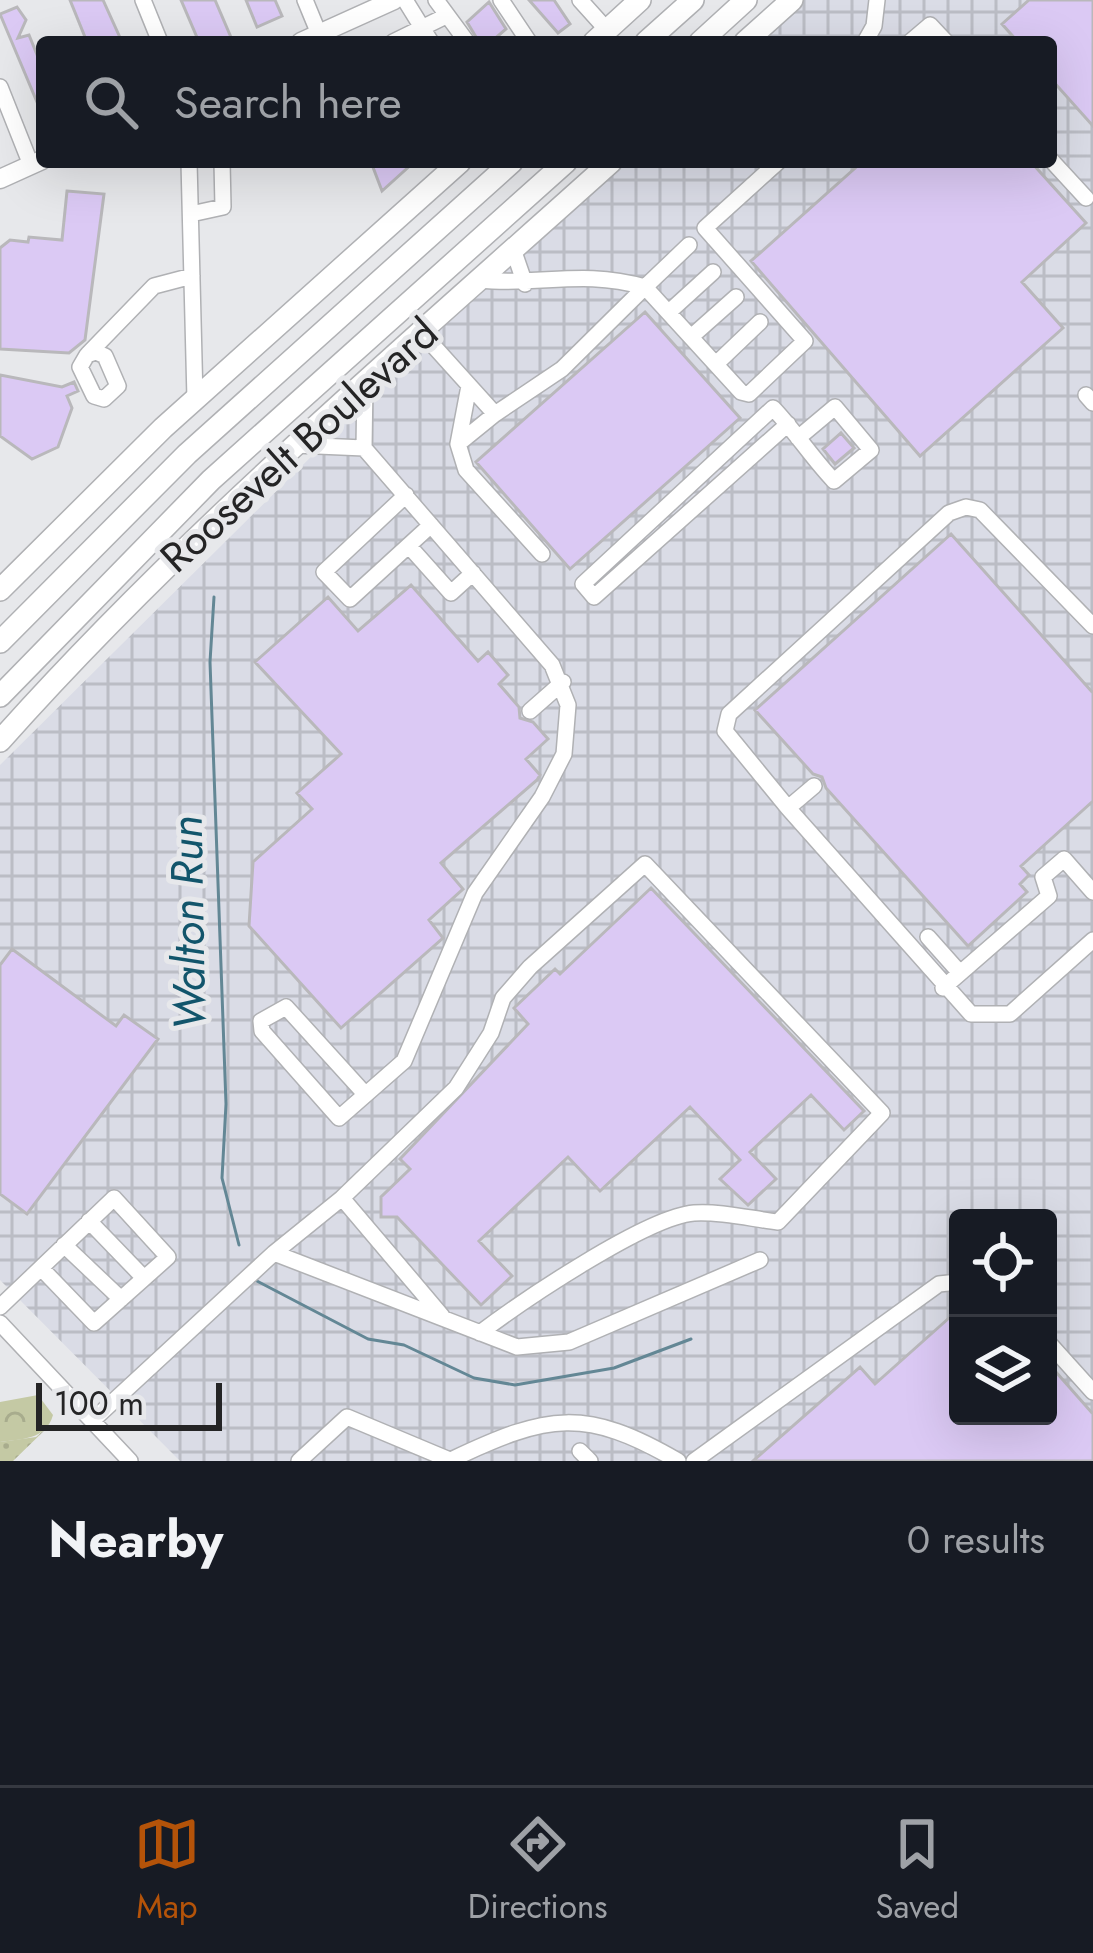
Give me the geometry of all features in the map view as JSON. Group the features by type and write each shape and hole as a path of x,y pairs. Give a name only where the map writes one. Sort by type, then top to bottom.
{"highway":[{"path":"653,36 693,0"},
{"path":"707,36 746,0"},
{"path":"752,36 792,0"},
{"path":"600,36 636,1"},
{"path":"0,590 195,399 453,168"},
{"name":"Roosevelt Boulevard","path":"0,642 187,454 505,168"},
{"name":"Roosevelt Boulevard","path":"0,696 198,493 559,168"},
{"name":"Roosevelt Boulevard","path":"0,741 130,600 604,168"},
{"path":"478,241 587,183"},
{"path":"0,707 16,678"}],"main road":[{"path":"314,36 394,0"},
{"path":"0,179 36,162"}],"street":[{"path":"143,0 158,36"},
{"path":"305,0 310,36"},
{"path":"405,0 425,35 444,16"},
{"path":"436,0 462,36"},
{"path":"501,0 525,36"},
{"path":"580,0 600,36"},
{"path":"868,36 877,0"},
{"path":"917,36 930,25 940,36"},
{"path":"0,87 36,160"},
{"path":"1057,167 1086,198"},
{"path":"189,168 195,399"},
{"path":"191,214 223,207 222,168"},
{"path":"479,280 525,284 601,274 645,287 741,392 749,394 805,341 705,228 771,168"},
{"path":"458,444 562,369 689,245"},
{"path":"513,250 525,284"},
{"path":"669,312 713,272"},
{"path":"88,354 154,286 192,276"},
{"path":"692,337 736,297"},
{"path":"716,364 760,322"},
{"path":"421,332 495,415"},
{"path":"365,382 364,448 563,682 568,705 564,754 542,797 475,892 404,1060 339,1118 262,1031 261,1021 286,1007 365,1094"},
{"path":"470,386 458,444 466,470 542,554"},
{"path":"793,431 594,597 583,584 773,408 793,431 834,481 871,450 836,407 793,431"},
{"path":"295,445 364,448"},
{"path":"406,495 324,572 350,599 431,525"},
{"path":"1093,626 980,510 966,507 949,513 729,714 725,731 943,988 971,1014 1010,1014 1093,940"},
{"path":"409,545 452,593 473,573"},
{"path":"530,710 563,682"},
{"path":"788,808 814,786"},
{"path":"943,988 1049,896 1043,877 1064,859 1093,892"},
{"path":"92,1421 274,1253 342,1198 456,1088 491,1034 503,998 530,967 645,864 882,1113 778,1222 694,1213 670,1219 547,1287 480,1333"},
{"path":"928,937 960,973"},
{"path":"0,1307 113,1198 168,1257 94,1323 41,1268"},
{"path":"342,1198 444,1319"},
{"path":"89,1221 144,1278"},
{"path":"64,1245 121,1299"},
{"path":"274,1253 517,1347 569,1342 760,1260"},
{"path":"694,1461 939,1284 949,1283"},
{"path":"0,1323 130,1461"},
{"path":"1057,1352 1093,1392"},
{"path":"299,1461 347,1417 453,1460 509,1433 562,1419 629,1432 678,1461"}],"shaded area":[{"path":"798,0 1093,0 1093,1461 180,1461 0,1280 0,765 325,443 365,382 606,168 1057,168 1057,36 757,36"}],"green space":[{"path":"38,1395 53,1415 50,1423 32,1437 0,1442 0,1402"},
{"path":"50,1425 13,1461 0,1461 0,1442 36,1437"}],"building":[{"path":"70,0 103,0 119,36 85,36"},
{"path":"181,0 215,0 230,36 196,36"},
{"path":"246,0 275,0 282,16 257,27"},
{"path":"529,0 554,0 570,24 558,33"},
{"path":"1029,0 1093,0 1093,126 1057,86 1057,36 1013,36 1002,24"},
{"path":"489,2 506,29 498,36 475,36 467,22"},
{"path":"17,7 26,20 18,38 29,35 36,52 36,100 0,14"},
{"path":"373,168 407,168 382,191"},
{"path":"855,168 1036,168 1086,223 1022,282 1063,328 920,456 751,261"},
{"path":"67,191 104,194 85,340 69,353 0,349 0,248 10,240 28,242 29,237 62,240"},
{"path":"645,312 740,418 570,569 476,462"},
{"path":"0,375 62,387 74,382 78,391 67,396 72,408 58,447 32,459 0,436"},
{"path":"841,433 854,448 835,464 823,449"},
{"path":"951,534 1093,693 1093,801 1021,866 1029,875 1020,884 1027,892 968,946 826,788 822,777 813,774 755,710"},
{"path":"411,585 478,661 488,652 508,675 499,684 519,707 520,718 533,722 548,739 526,759 540,775 537,780 441,863 463,889 429,920 443,938 341,1028 249,926 253,862 312,809 297,793 341,754 255,662 328,597 358,631"},
{"path":"651,888 864,1111 844,1130 811,1095 750,1152 776,1179 748,1205 720,1179 740,1160 690,1107 600,1191 568,1157 479,1241 512,1276 481,1305 397,1217 381,1217 381,1197 410,1169 400,1159 528,1024 514,1008 555,969 560,974"},
{"path":"12,949 116,1026 124,1015 158,1039 27,1214 0,1194 0,965"},
{"path":"949,1318 949,1425 1057,1425 1057,1373 1093,1414 1093,1461 753,1461 860,1367 875,1384"}],"waterway":[{"name":"Walton Run","path":"214,597 210,662 226,1104 222,1178 239,1245"},
{"name":"Walton Run","path":"255,1280 368,1339 404,1345 474,1378 515,1385 614,1368 691,1339"}]}
